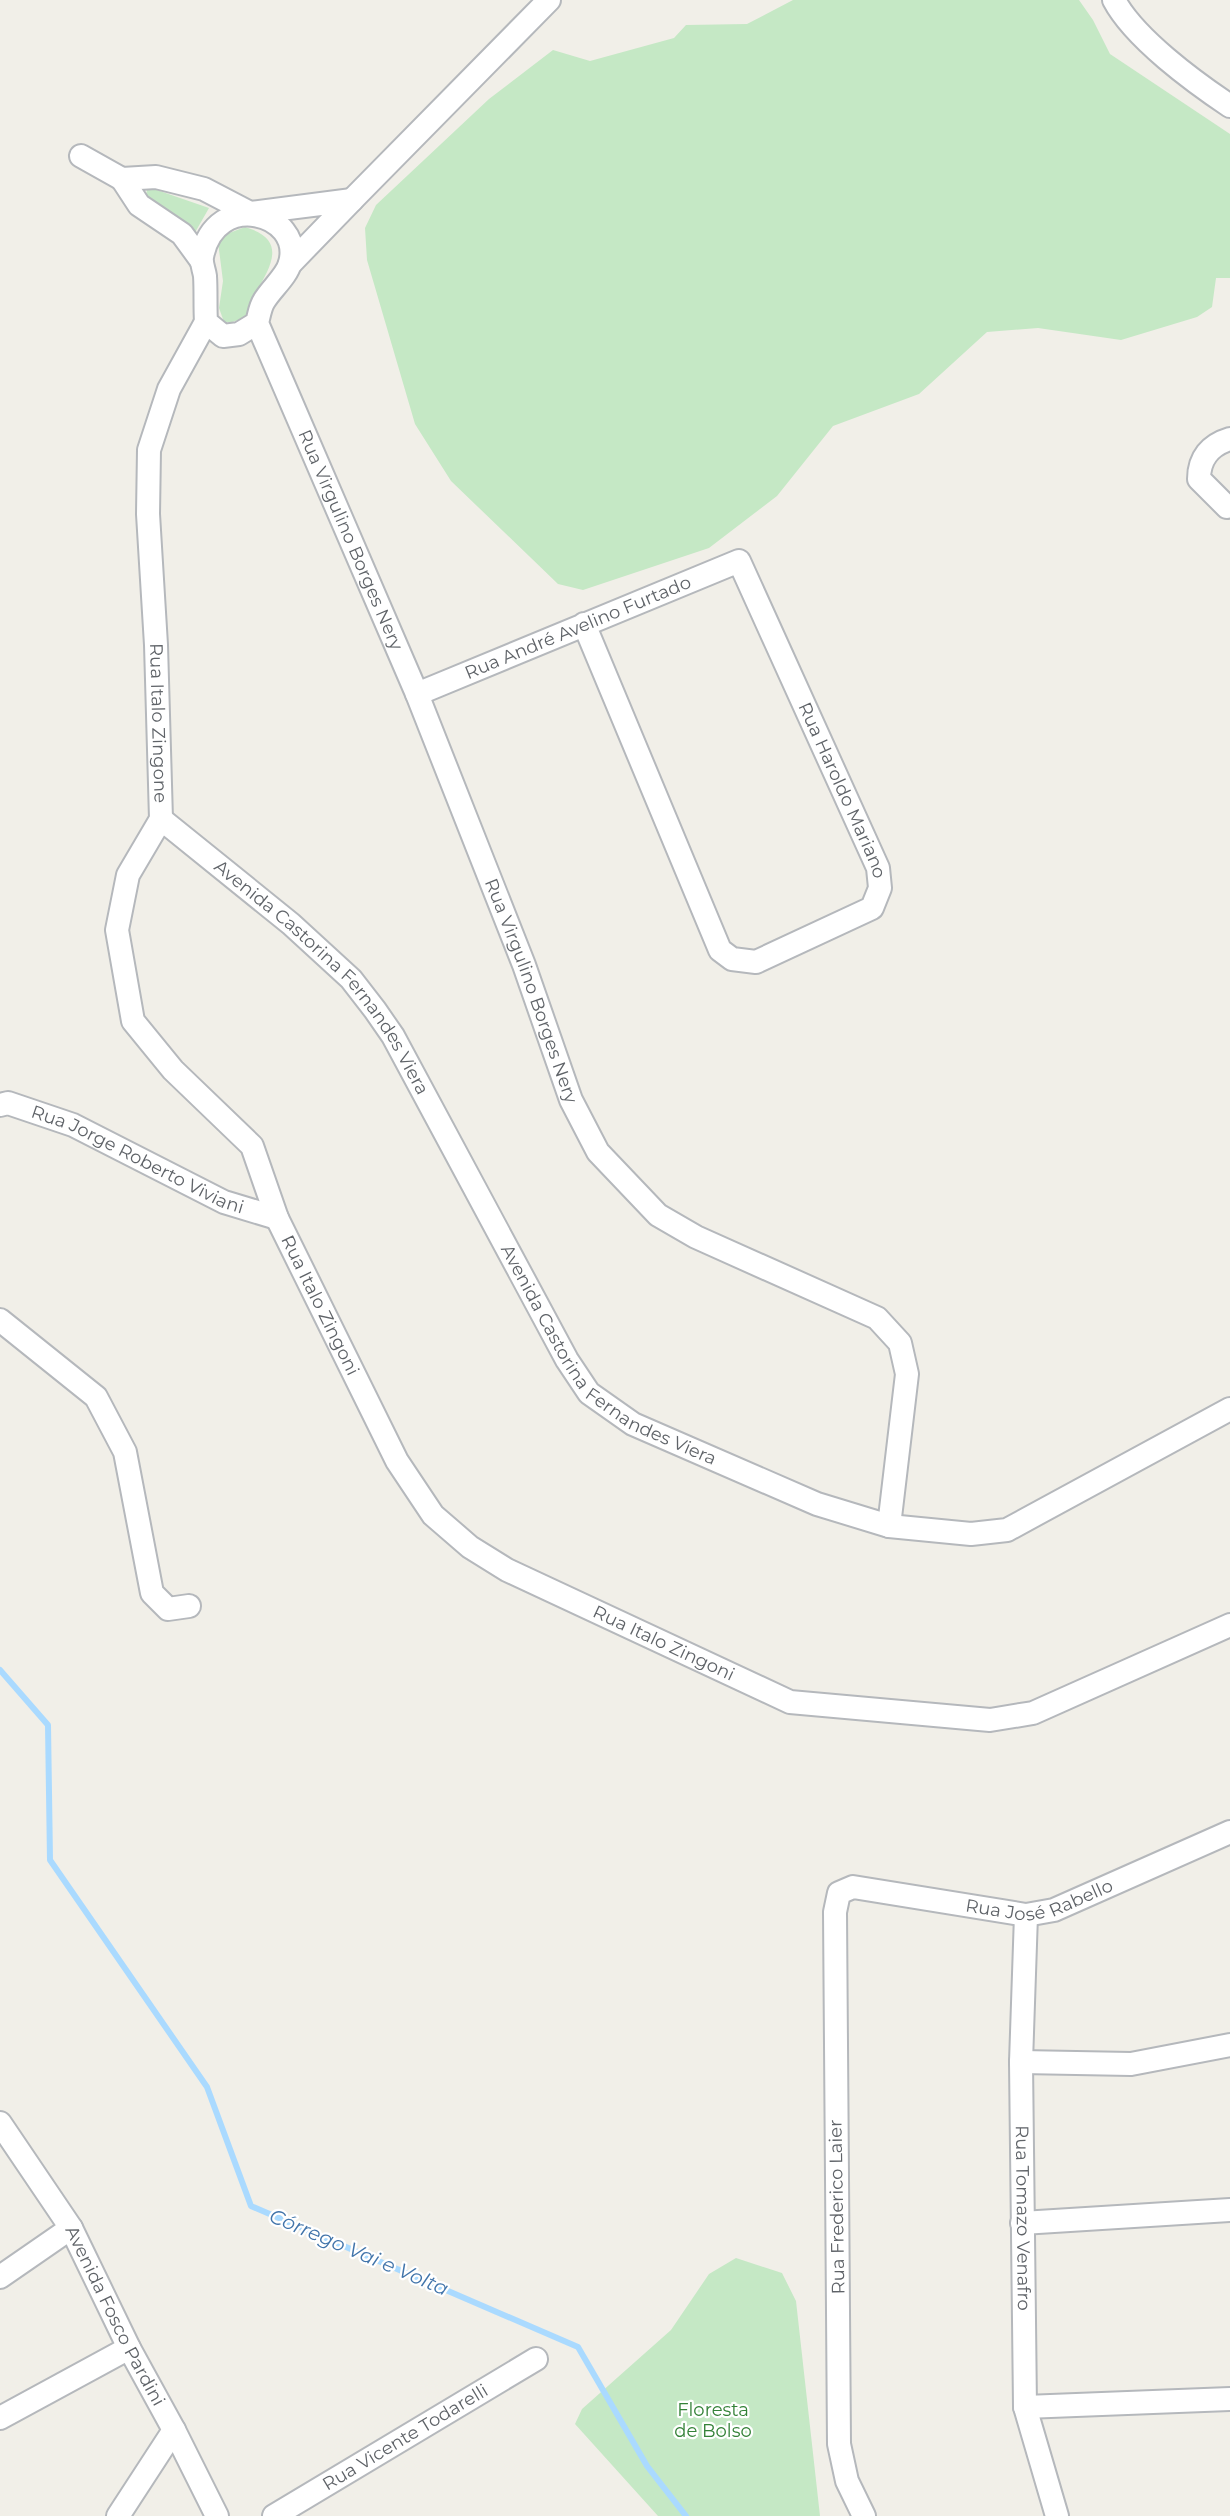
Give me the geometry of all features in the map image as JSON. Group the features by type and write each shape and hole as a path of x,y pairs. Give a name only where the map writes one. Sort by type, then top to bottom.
{"street":[{"path":"81,156 122,179 139,205 182,234 201,260 205,277 206,322 223,336 239,334 257,323 263,303 290,264 549,0"},
{"path":"1114,0 1123,16 1192,82 1230,106"},
{"path":"122,179 156,177 204,189 250,213 273,222 285,232 291,248 290,264"},
{"path":"201,260 206,243 228,217 352,200"},
{"name":"Rua Italo Zingone","path":"206,322 169,389 149,450 148,514 156,645 161,819 128,875 117,930 133,1021 173,1070 252,1146 277,1218"},
{"name":"Rua Virgulino Borges Nery","path":"257,323 417,694 524,965 571,1100 598,1152 658,1215 696,1237 877,1318 900,1343 907,1374 889,1526"},
{"path":"1227,507 1199,479 1199,465 1206,454 1219,442 1230,439"},
{"name":"Rua André Avelino Furtado","path":"417,694 739,561"},
{"name":"Rua Haroldo Mariano","path":"584,624 720,950 732,959 756,962 872,908 880,888 878,868 739,561"},
{"name":"Avenida Castorina Fernandes Viera","path":"161,819 291,924 351,979 393,1036 567,1360 589,1394 633,1424 817,1504 889,1526 971,1534 1007,1530 1230,1408"},
{"name":"Rua Jorge Roberto Viviani","path":"0,1105 8,1103 73,1125 224,1202 277,1218"},
{"name":"Rua Italo Zingoni","path":"277,1218 397,1461 433,1515 470,1547 507,1570 790,1702 990,1720 1001,1719 1033,1713 1230,1624"},
{"path":"0,1320 96,1397 125,1452 152,1593 168,1609 189,1606"},
{"name":"Rua José Rabello","path":"839,1893 853,1887 1026,1915 1054,1910 1230,1832"},
{"name":"Rua Frederico Laier","path":"839,1893 835,1924 839,2444 847,2481 864,2516"},
{"name":"Rua Tomazo Venafro","path":"1026,1915 1020,2062 1025,2407 1058,2516"},
{"path":"1020,2062 1131,2064 1230,2045"},
{"name":"Avenida Fosco Pardini","path":"0,2124 71,2228 129,2348 174,2430 217,2516"},
{"path":"1022,2223 1230,2210"},
{"path":"0,2277 71,2228"},
{"path":"0,2418 129,2348"},
{"name":"Rua Vicente Todarelli","path":"274,2516 536,2360"},
{"path":"1025,2407 1230,2399"},
{"path":"118,2516 174,2430"}],"green space":[{"path":"793,0 1079,0 1093,20 1110,54 1230,134 1230,278 1216,278 1212,307 1197,317 1121,340 1038,328 987,332 919,394 833,426 777,496 709,548 583,590 558,584 451,481 415,424 367,260 365,228 376,205 489,99 553,50 590,61 674,38 686,25 747,24"},
{"path":"154,189 209,208 193,236 172,214 146,195 147,190"},
{"path":"245,227 267,238 271,246 271,263 252,298 245,318 224,322 219,308 223,281 218,242 224,235"},
{"name":"Floresta de Bolso","path":"736,2258 782,2273 796,2301 820,2516 658,2516 575,2424 582,2409 671,2330 709,2274"}],"waterway":[{"name":"Córrego Vai e Volta","path":"0,1670 48,1725 50,1860 207,2087 251,2206 578,2347 647,2466 686,2516"}]}
